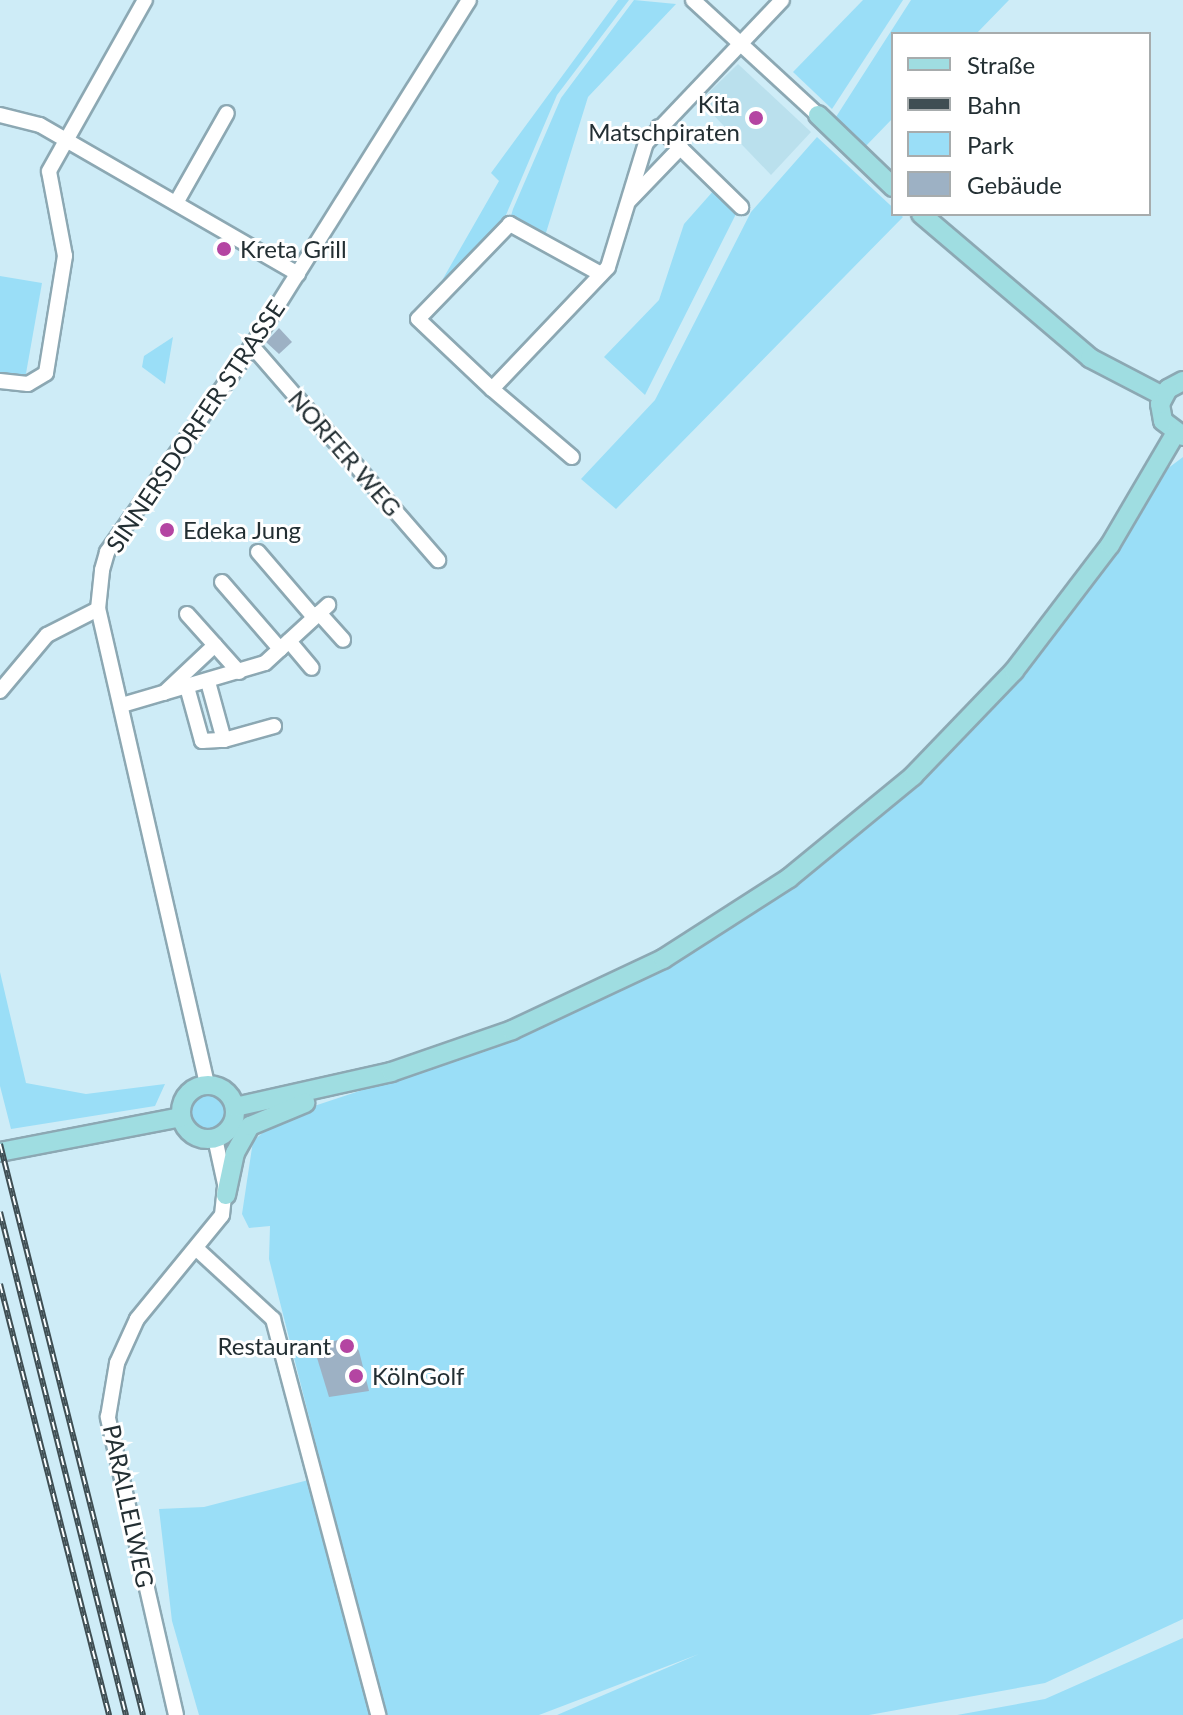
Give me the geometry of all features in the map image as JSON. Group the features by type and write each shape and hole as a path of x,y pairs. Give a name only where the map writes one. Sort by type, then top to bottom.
{"main road":[{"path":"818,115 891,185"},
{"path":"923,216 1090,358 1163,396"},
{"path":"1163,396 1183,381"},
{"path":"235,1107 351,1083 461,1049 600,992 698,939 834,843 936,754 1014,671 1110,545 1179,435 1163,421 1163,396"},
{"path":"226,1195 235,1153 250,1126 351,1083"},
{"path":"207,1084 225,1090 235,1107 231,1126 215,1138 198,1137 181,1117 184,1099 207,1084"},
{"path":"9,1151 181,1117"}],"street":[{"path":"0,381 38,381 50,361 65,243 47,184 65,139 145,0"},
{"name":"SINNERSDORFER STRASSE","path":"207,1084 98,609 107,552 252,346 469,0"},
{"path":"693,0 818,115"},
{"path":"492,389 608,267 629,201 641,149 782,0"},
{"path":"176,203 227,113"},
{"path":"0,115 65,139 298,274"},
{"path":"659,127 741,207"},
{"path":"629,201 681,147"},
{"path":"572,457 492,389 418,319 456,275 510,224 599,273"},
{"name":"NORFER WEG","path":"252,346 438,560"},
{"path":"258,552 320,612 343,640"},
{"path":"222,582 284,645 312,668"},
{"path":"0,691 47,635 98,609"},
{"path":"122,705 265,663 320,612"},
{"path":"187,614 239,672"},
{"path":"164,694 215,645"},
{"path":"208,682 224,740"},
{"path":"187,687 202,741 224,740 274,726"},
{"path":"215,1138 226,1195"},
{"name":"PARALLELWEG","path":"176,1715 108,1417 117,1363 137,1319 198,1250 222,1215 226,1195"},
{"path":"198,1250 273,1319 378,1715"}],"shaded area":[{"name":"Kita Matschpiraten","path":"738,64 811,132 771,175 700,101"}],"green space":[{"path":"618,0 629,0 557,95 506,215 436,291 499,181 491,173"},
{"path":"634,0 676,4 588,97 545,236 511,216 513,209 561,98"},
{"path":"863,0 903,0 832,109 793,72"},
{"path":"911,0 1009,0 978,32 891,32 891,120 862,150 834,120"},
{"path":"817,137 891,206 891,216 903,217 616,509 581,479 655,400 751,212"},
{"path":"715,189 738,210 645,395 604,357 659,300 684,224"},
{"path":"0,276 42,283 25,379 0,374"},
{"path":"173,337 165,384 142,367 144,356"},
{"path":"1183,457 1183,1619 1045,1683 869,1715 557,1715 699,1654 539,1715 199,1715 172,1621 159,1509 204,1507 324,1476 269,1259 270,1226 249,1228 242,1214 253,1141 281,1117 483,1050 614,991 925,775 1163,472"},
{"path":"0,972 26,1083 86,1094 165,1084 155,1106 11,1129 0,1086"},
{"path":"209,1091 224,1097 230,1112 224,1127 209,1133 194,1127 188,1112 194,1097"},
{"path":"1183,1638 1183,1715 957,1715 1045,1699"}],"building":[{"path":"279,328 292,342 279,354 266,342"},
{"name":"KölnGolf","path":"349,1336 359,1351 369,1391 329,1397 314,1348"}],"railway":[{"path":"0,1144 143,1715"},
{"path":"0,1212 126,1715"},
{"path":"0,1284 109,1715"}],"place":[{"name":"Kita Matschpiraten","path":"756,118"},
{"name":"Kreta Grill","path":"224,249"},
{"name":"Edeka Jung","path":"167,530"},
{"name":"Restaurant","path":"347,1346"},
{"name":"KölnGolf","path":"356,1376"}]}
